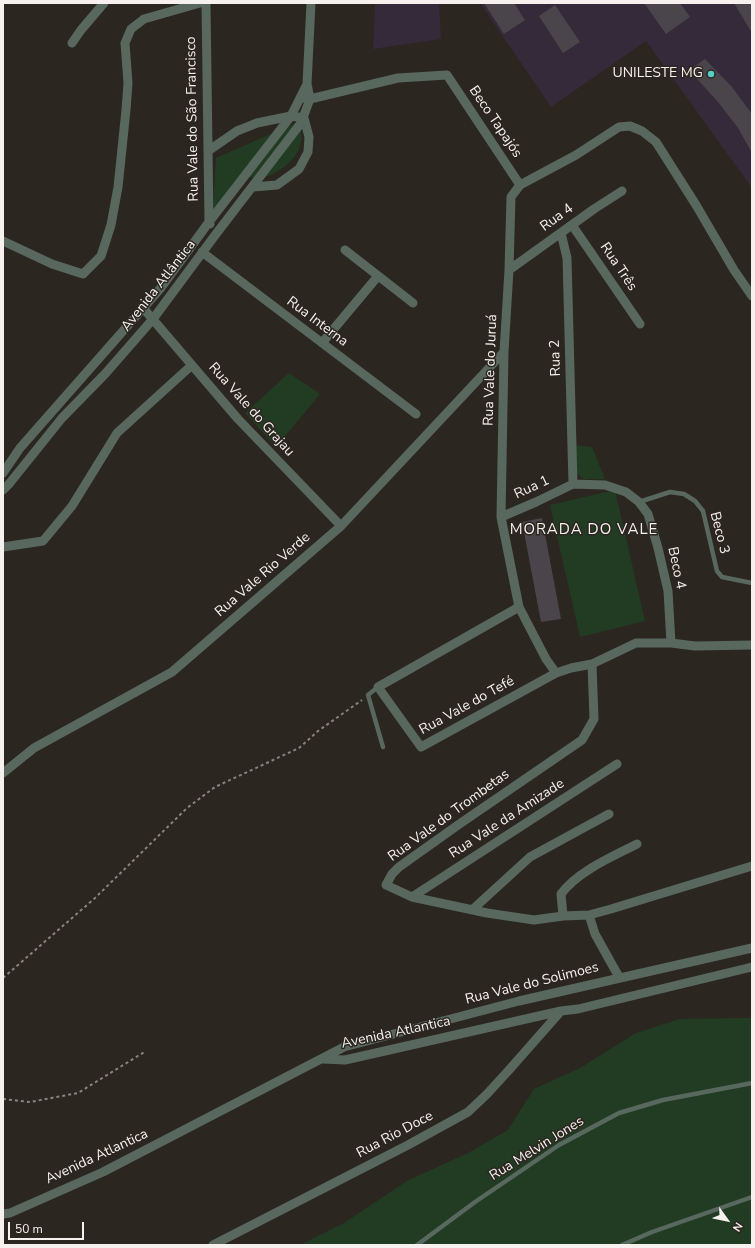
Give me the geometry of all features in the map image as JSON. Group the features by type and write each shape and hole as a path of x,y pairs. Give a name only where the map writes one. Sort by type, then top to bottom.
{"street":[{"path":"72,43 80,30 104,3"},
{"path":"3,241 52,264 83,274 101,256 111,225 118,187 128,83 125,43 131,30 144,19 200,3"},
{"name":"Rua Vale do São Francisco","path":"206,3 209,222 216,234"},
{"name":"Avenida Atlântica","path":"6,487 62,418 105,374 154,319 202,252 304,118 311,3"},
{"name":"Beco Tapajós","path":"306,98 398,78 447,75 520,185"},
{"name":"Avenida Atlântica","path":"3,473 20,448 160,289 209,222 306,98"},
{"path":"208,151 237,131 257,123 291,116 304,118 309,137 308,152 299,169 277,185 252,187"},
{"path":"520,185 576,155 619,127 630,126 642,131 656,142 696,205 734,270 752,296"},
{"name":"Rua Vale do Juruá","path":"520,185 511,197 509,270 504,352 501,516 520,607 546,659 556,673"},
{"name":"Rua 4","path":"509,270 594,209 622,191"},
{"name":"Rua Três","path":"572,225 640,324"},
{"name":"Rua 2","path":"561,233 567,258 573,484"},
{"path":"345,250 414,303"},
{"name":"Rua Interna","path":"202,252 416,414"},
{"path":"322,342 378,276"},
{"name":"Rua Vale do Grajau","path":"144,308 238,419 341,526"},
{"name":"Rua Vale Rio Verde","path":"3,773 34,748 172,672 341,526 504,352"},
{"path":"3,547 43,541 72,506 117,433 192,365"},
{"path":"3,473 6,487"},
{"name":"Beco 4","path":"573,484 605,485 626,492 639,502 648,514 668,592 671,643"},
{"name":"Rua 1","path":"501,516 536,502 573,484"},
{"path":"378,687 520,607"},
{"name":"Rua Vale do Tefé","path":"378,687 421,747 556,673 571,668 592,664 636,643 671,643 695,646 752,645"},
{"name":"Rua Vale do Trombetas","path":"592,664 594,719 582,740 399,867 392,874 386,885 412,897 472,910 534,920 589,914 618,907 752,866"},
{"name":"Rua Vale da Amizade","path":"412,897 617,764"},
{"path":"472,910 530,857 609,814"},
{"path":"563,916 561,894 567,886 577,877 637,844"},
{"path":"589,914 594,934 619,977"},
{"name":"Rua Vale do Solimoes","path":"322,1059 344,1047 519,1001 619,977 752,948"},
{"name":"Avenida Atlantica","path":"3,1214 10,1213 103,1172 322,1059 345,1060 561,1011 578,1009 752,968"},
{"name":"Rua Rio Doce","path":"213,1245 408,1146 468,1112 492,1089 561,1011"}],"lane":[{"name":"Beco 3","path":"639,502 670,492 684,494 695,501 703,511 717,572 722,577 752,583"},
{"path":"378,687 368,695 383,746"},
{"name":"Rua Melvin Jones","path":"417,1245 475,1202 559,1145 619,1113 663,1100 752,1083"},
{"path":"622,1245 652,1232 752,1197"}],"path":[{"path":"3,978 95,898 187,808 215,787 299,748 318,731 368,695"},
{"path":"3,1099 30,1102 78,1093 146,1051"}],"shaded area":[{"path":"375,3 439,3 441,39 373,49"},
{"name":"UNILESTE MG","path":"480,3 752,3 752,188 646,41 551,107"}],"green space":[{"path":"296,123 301,131 301,139 300,147 292,160 286,166 263,178 244,176 213,215 216,158"},
{"path":"289,373 320,394 276,447 245,413"},
{"path":"574,445 592,447 605,479 583,479 575,471"},
{"path":"615,490 645,621 580,637 550,505"},
{"path":"752,1018 752,1245 300,1245 344,1223 407,1181 468,1153 508,1130 534,1089 580,1068 636,1033 680,1019"}],"building":[{"path":"484,3 514,3 525,20 504,34"},
{"path":"644,3 680,3 690,17 666,34"},
{"path":"734,3 752,3 752,33"},
{"path":"555,5 580,42 563,53 539,16"},
{"path":"705,59 732,87 752,114 752,153 738,128 718,102 689,70"},
{"path":"542,518 561,619 541,622 522,522"}],"place":[{"name":"UNILESTE MG","path":"711,74"}],"district":[{"name":"MORADA DO VALE","path":"584,530"}]}
